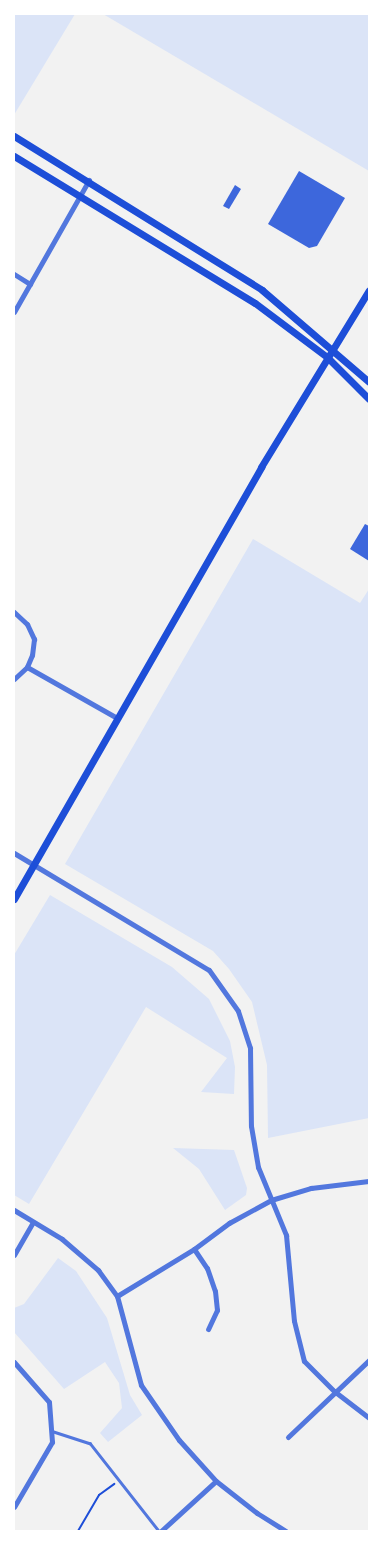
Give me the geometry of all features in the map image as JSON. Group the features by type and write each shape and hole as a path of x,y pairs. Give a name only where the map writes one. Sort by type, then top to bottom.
{"main road":[{"path":"14,136 89,180 262,290 333,348 369,382"},
{"path":"14,156 255,303 327,357 369,399"},
{"path":"14,899 327,357 369,290"}],"street":[{"path":"14,312 89,180"},
{"path":"14,274 30,284"},
{"path":"14,612 32,632 32,656 27,668 14,679"},
{"path":"27,668 117,718"},
{"path":"14,853 209,970 238,1011 250,1048 250,1126 258,1167 286,1235 294,1321 304,1361 334,1392 369,1418"},
{"path":"117,1296 194,1249 229,1223 271,1200 312,1188 369,1181"},
{"path":"14,1210 62,1239 91,1264 117,1296 141,1385 179,1440 216,1481 257,1513 286,1531"},
{"path":"14,1255 33,1222"},
{"path":"194,1249 206,1268 215,1291 217,1310 208,1329"},
{"path":"288,1437 369,1360"},
{"path":"14,1362 49,1402 52,1431 52,1442 14,1507"},
{"path":"160,1531 216,1481"}],"lane":[{"path":"52,1431 90,1443 160,1531"}],"path":[{"path":"78,1531 99,1495 118,1480"}],"shaded area":[{"path":"14,14 75,14 14,115"},
{"path":"103,14 369,14 369,171"},
{"path":"253,539 360,603 369,589 369,1118 268,1138 267,1065 252,1002 229,969 213,951 65,864"},
{"path":"50,895 172,967 209,999 230,1041 235,1067 234,1094 201,1092 227,1058 146,1007 29,1204 14,1195 14,955"},
{"path":"173,1148 234,1150 247,1188 246,1195 225,1210 199,1169"},
{"path":"58,1258 76,1271 107,1318 130,1395 142,1415 108,1442 100,1433 122,1408 119,1383 105,1362 64,1389 14,1332 14,1308 24,1304"}],"building":[{"path":"299,171 345,198 317,246 309,248 268,224"},
{"path":"235,185 241,189 229,209 223,206"},
{"path":"365,524 369,526 369,561 350,549"}]}
